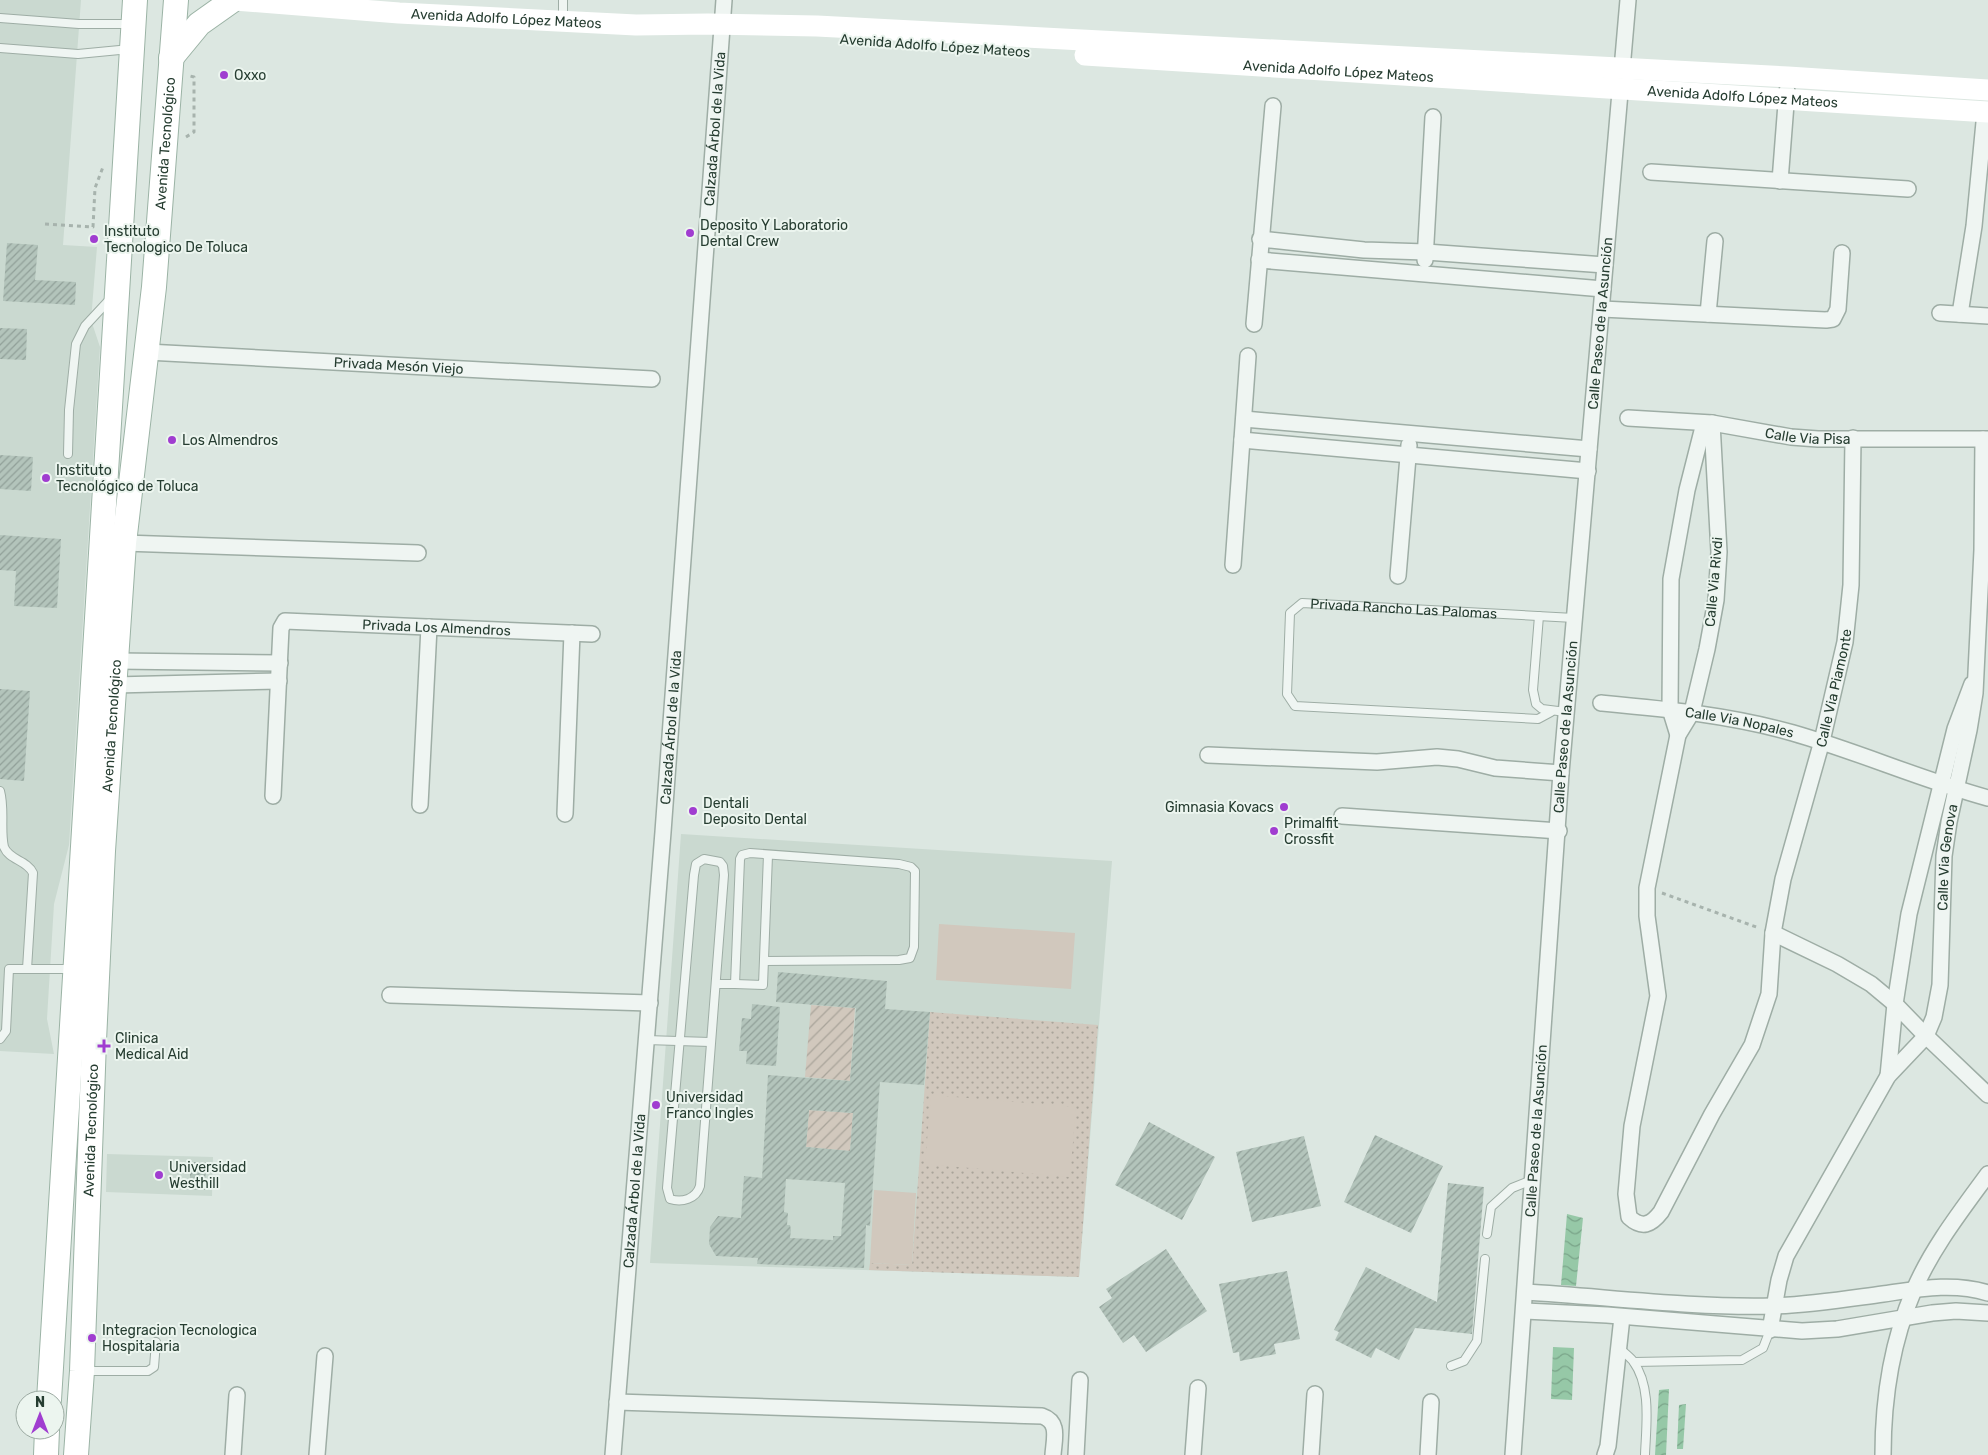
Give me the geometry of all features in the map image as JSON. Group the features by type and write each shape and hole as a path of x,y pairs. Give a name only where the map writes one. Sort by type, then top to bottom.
{"main road":[{"name":"Avenida Tecnológico","path":"50,1390 123,222 135,0"},
{"name":"Avenida Tecnológico","path":"76,1455 82,1371 103,851 115,685 127,661 124,543 147,352 160,222 176,0"},
{"path":"171,58 199,24 234,0"},
{"path":"123,222 129,216 146,214 160,222"},
{"path":"46,1455 47,1440"}],"street":[{"name":"Avenida Adolfo López Mateos","path":"234,0 356,5 563,21 721,27 818,39 1621,79 1788,77 1988,90"},
{"name":"Calzada Árbol de la Vida","path":"613,1455 650,1003 724,0"},
{"name":"Calle Paseo de la Asunción","path":"1513,1455 1559,831 1561,773 1628,0"},
{"path":"1780,181 1788,77"},
{"name":"Avenida Adolfo López Mateos","path":"1621,79 1787,99 1986,112"},
{"path":"1254,324 1273,106"},
{"path":"1960,314 1981,226 1986,112"},
{"path":"1424,272 1433,117"},
{"path":"1651,172 1908,189"},
{"path":"1260,239 1334,248 1426,252 1605,265"},
{"path":"1708,314 1715,241"},
{"path":"1602,309 1833,319 1838,309 1842,253"},
{"path":"1259,260 1603,288"},
{"path":"1940,313 1988,316"},
{"name":"Privada Mesón Viejo","path":"147,352 652,379"},
{"path":"1233,565 1248,356"},
{"name":"Calle Via Pisa","path":"1628,418 1708,423 1791,437 1986,439"},
{"path":"1244,419 1589,449"},
{"name":"Calle Via Rivdi","path":"1678,735 1670,709 1672,579 1683,506 1708,423"},
{"name":"Calle Via Rivdi","path":"1647,888 1678,735 1692,712 1708,650 1717,590 1719,552 1708,423"},
{"path":"1398,576 1410,434"},
{"name":"Calle Via Piamonte","path":"1647,888 1647,916 1658,996 1632,1126 1628,1160 1627,1208 1629,1217 1636,1223 1645,1225 1654,1221 1661,1212 1712,1114 1752,1045 1769,994 1773,933 1783,878 1822,741 1845,642 1851,584 1853,438"},
{"name":"Calle Via Genova","path":"1926,1036 1934,1017 1940,985 1948,787 1963,703 1975,678 1986,439"},
{"path":"1242,440 1588,471"},
{"path":"124,543 418,553"},
{"name":"Privada Los Almendros","path":"280,662 282,624 288,621 592,634"},
{"path":"420,805 429,627"},
{"path":"565,814 572,633"},
{"path":"138,684 127,661 280,662 273,796"},
{"path":"231,662 233,683"},
{"path":"115,685 279,682"},
{"name":"Calle Via Nopales","path":"1601,703 1670,709 1737,720 1822,741 1948,787 1988,798"},
{"path":"1208,755 1377,762 1437,757 1458,759 1495,768 1561,773"},
{"name":"Calle Via Genova","path":"1888,1076 1895,1004 1909,914 1948,787"},
{"path":"1342,816 1559,831"},
{"path":"1773,933 1837,964 1870,984 1895,1004 1988,1094"},
{"path":"390,995 650,1003"},
{"path":"1770,1330 1773,1306 1786,1256 1888,1076 1926,1036"},
{"path":"1883,1455 1883,1424 1894,1354 1903,1318 1914,1290 1932,1256 1959,1212 1988,1174"},
{"path":"1526,1292 1726,1306 1773,1306 1957,1287 1988,1293"},
{"path":"1646,1319 1648,1300"},
{"path":"1525,1311 1802,1331 1837,1329 1956,1311 1988,1313"},
{"path":"1608,1452 1622,1317"},
{"path":"317,1455 325,1356"},
{"path":"1076,1455 1080,1380"},
{"path":"1193,1455 1198,1388"},
{"path":"1311,1455 1316,1394"},
{"path":"233,1455 237,1395"},
{"path":"617,1402 1042,1416 1049,1418 1054,1424 1053,1455"},
{"path":"1428,1455 1431,1402"}],"lane":[{"path":"562,0 563,21"},
{"path":"0,18 80,24 134,24"},
{"path":"0,48 78,54 132,49"},
{"path":"68,454 69,410 76,344 85,326 102,306 118,292"},
{"name":"Privada Rancho Las Palomas","path":"1550,712 1538,718 1295,706 1287,694 1290,614 1302,603 1574,618"},
{"path":"1539,616 1534,697 1542,709 1550,712 1566,712"},
{"path":"0,791 2,847 14,858 28,866 33,873 27,968"},
{"path":"735,984 740,859 745,854 906,866 914,871 916,896 914,946 910,958 899,960 764,961"},
{"path":"716,984 762,985 768,855"},
{"path":"704,859 716,860 724,869 716,984 700,1186 698,1193 692,1197 677,1200 670,1199 667,1188 694,868 696,864 704,859"},
{"path":"0,969 76,969"},
{"path":"0,1039 6,1031 9,969"},
{"path":"646,1040 710,1042"},
{"path":"1487,1234 1491,1206 1512,1188 1534,1179"},
{"path":"1451,1366 1464,1362 1478,1341 1485,1259"},
{"path":"1634,1362 1742,1360 1763,1348 1770,1330"},
{"path":"82,1371 148,1371 154,1367 156,1342"},
{"path":"1618,1348 1634,1362 1644,1384 1647,1411 1645,1455"}],"path":[{"path":"45,224 93,227 95,188 105,163"},
{"path":"1647,888 1773,933"}],"shaded area":[{"name":"Instituto Tecnológico de Toluca","path":"0,0 81,0 63,245 97,247 91,320 100,347 69,845 54,904 47,1019 54,1054 0,1051"},
{"path":"681,834 1112,861 1079,1277 650,1263"},
{"path":"939,924 1075,933 1071,989 936,980"},
{"path":"811,1005 855,1008 850,1081 805,1077"},
{"path":"930,1012 1098,1025 1079,1277 869,1270 870,1263 912,1265"},
{"path":"931,1095 1076,1107 1070,1177 925,1164"},
{"path":"809,1110 853,1113 850,1151 806,1147"},
{"name":"Universidad Westhill","path":"107,1154 213,1157 212,1196 106,1192"},
{"path":"874,1190 916,1193 912,1265 870,1263"}],"water":[{"path":"1567,1214 1583,1218 1576,1286 1561,1285"},
{"path":"1553,1347 1574,1348 1572,1400 1551,1399"},
{"path":"1669,1389 1666,1455 1655,1455 1659,1390"},
{"path":"1686,1404 1683,1449 1677,1449 1679,1405"}],"building":[{"path":"7,243 38,245 35,280 76,282 75,305 3,301"},
{"path":"0,328 27,329 26,360 0,359"},
{"path":"0,455 33,457 31,491 0,489"},
{"path":"0,535 61,539 57,608 14,606 16,571 0,570"},
{"path":"0,689 30,691 24,781 0,779"},
{"path":"778,972 887,981 885,1009 930,1012 924,1085 880,1082 870,1226 866,1225 864,1268 757,1264 758,1258 716,1256 709,1244 710,1227 718,1216 741,1218 744,1176 762,1178 768,1075 850,1081 856,1008 776,1002","holes":["809,1110 853,1113 850,1151 806,1147","786,1179 845,1183 841,1236 833,1236 833,1240 790,1238 790,1225 787,1225 788,1213 784,1212"]},
{"path":"752,1004 780,1007 776,1066 746,1064 747,1051 739,1051 742,1018 751,1019"},
{"path":"1149,1122 1215,1157 1182,1220 1115,1185"},
{"path":"1375,1135 1443,1166 1411,1233 1344,1202"},
{"path":"1304,1136 1321,1206 1252,1222 1236,1152"},
{"path":"190,1162 206,1162 205,1190 190,1190"},
{"path":"1448,1183 1484,1187 1472,1334 1415,1328 1399,1360 1376,1348 1371,1358 1335,1340 1339,1332 1334,1330 1366,1267 1437,1302"},
{"path":"1166,1249 1207,1311 1146,1352 1134,1335 1123,1343 1099,1307 1112,1298 1106,1289"},
{"path":"1287,1271 1300,1339 1274,1344 1276,1354 1240,1361 1239,1352 1233,1353 1219,1284"}],"place":[{"name":"Oxxo","path":"224,75"},
{"name":"Deposito Y Laboratorio Dental Crew","path":"690,233"},
{"name":"Instituto Tecnologico De Toluca","path":"94,239"},
{"name":"Los Almendros","path":"172,440"},
{"name":"Instituto Tecnológico de Toluca","path":"46,478"},
{"name":"Gimnasia Kovacs","path":"1284,807"},
{"name":"Dentali Deposito Dental","path":"693,811"},
{"name":"Primalfit Crossfit","path":"1274,831"},
{"name":"Clinica Medical Aid","path":"104,1046"},
{"name":"Universidad Franco Ingles","path":"656,1105"},
{"name":"Universidad Westhill","path":"159,1175"},
{"name":"Integracion Tecnologica Hospitalaria","path":"92,1338"}]}
